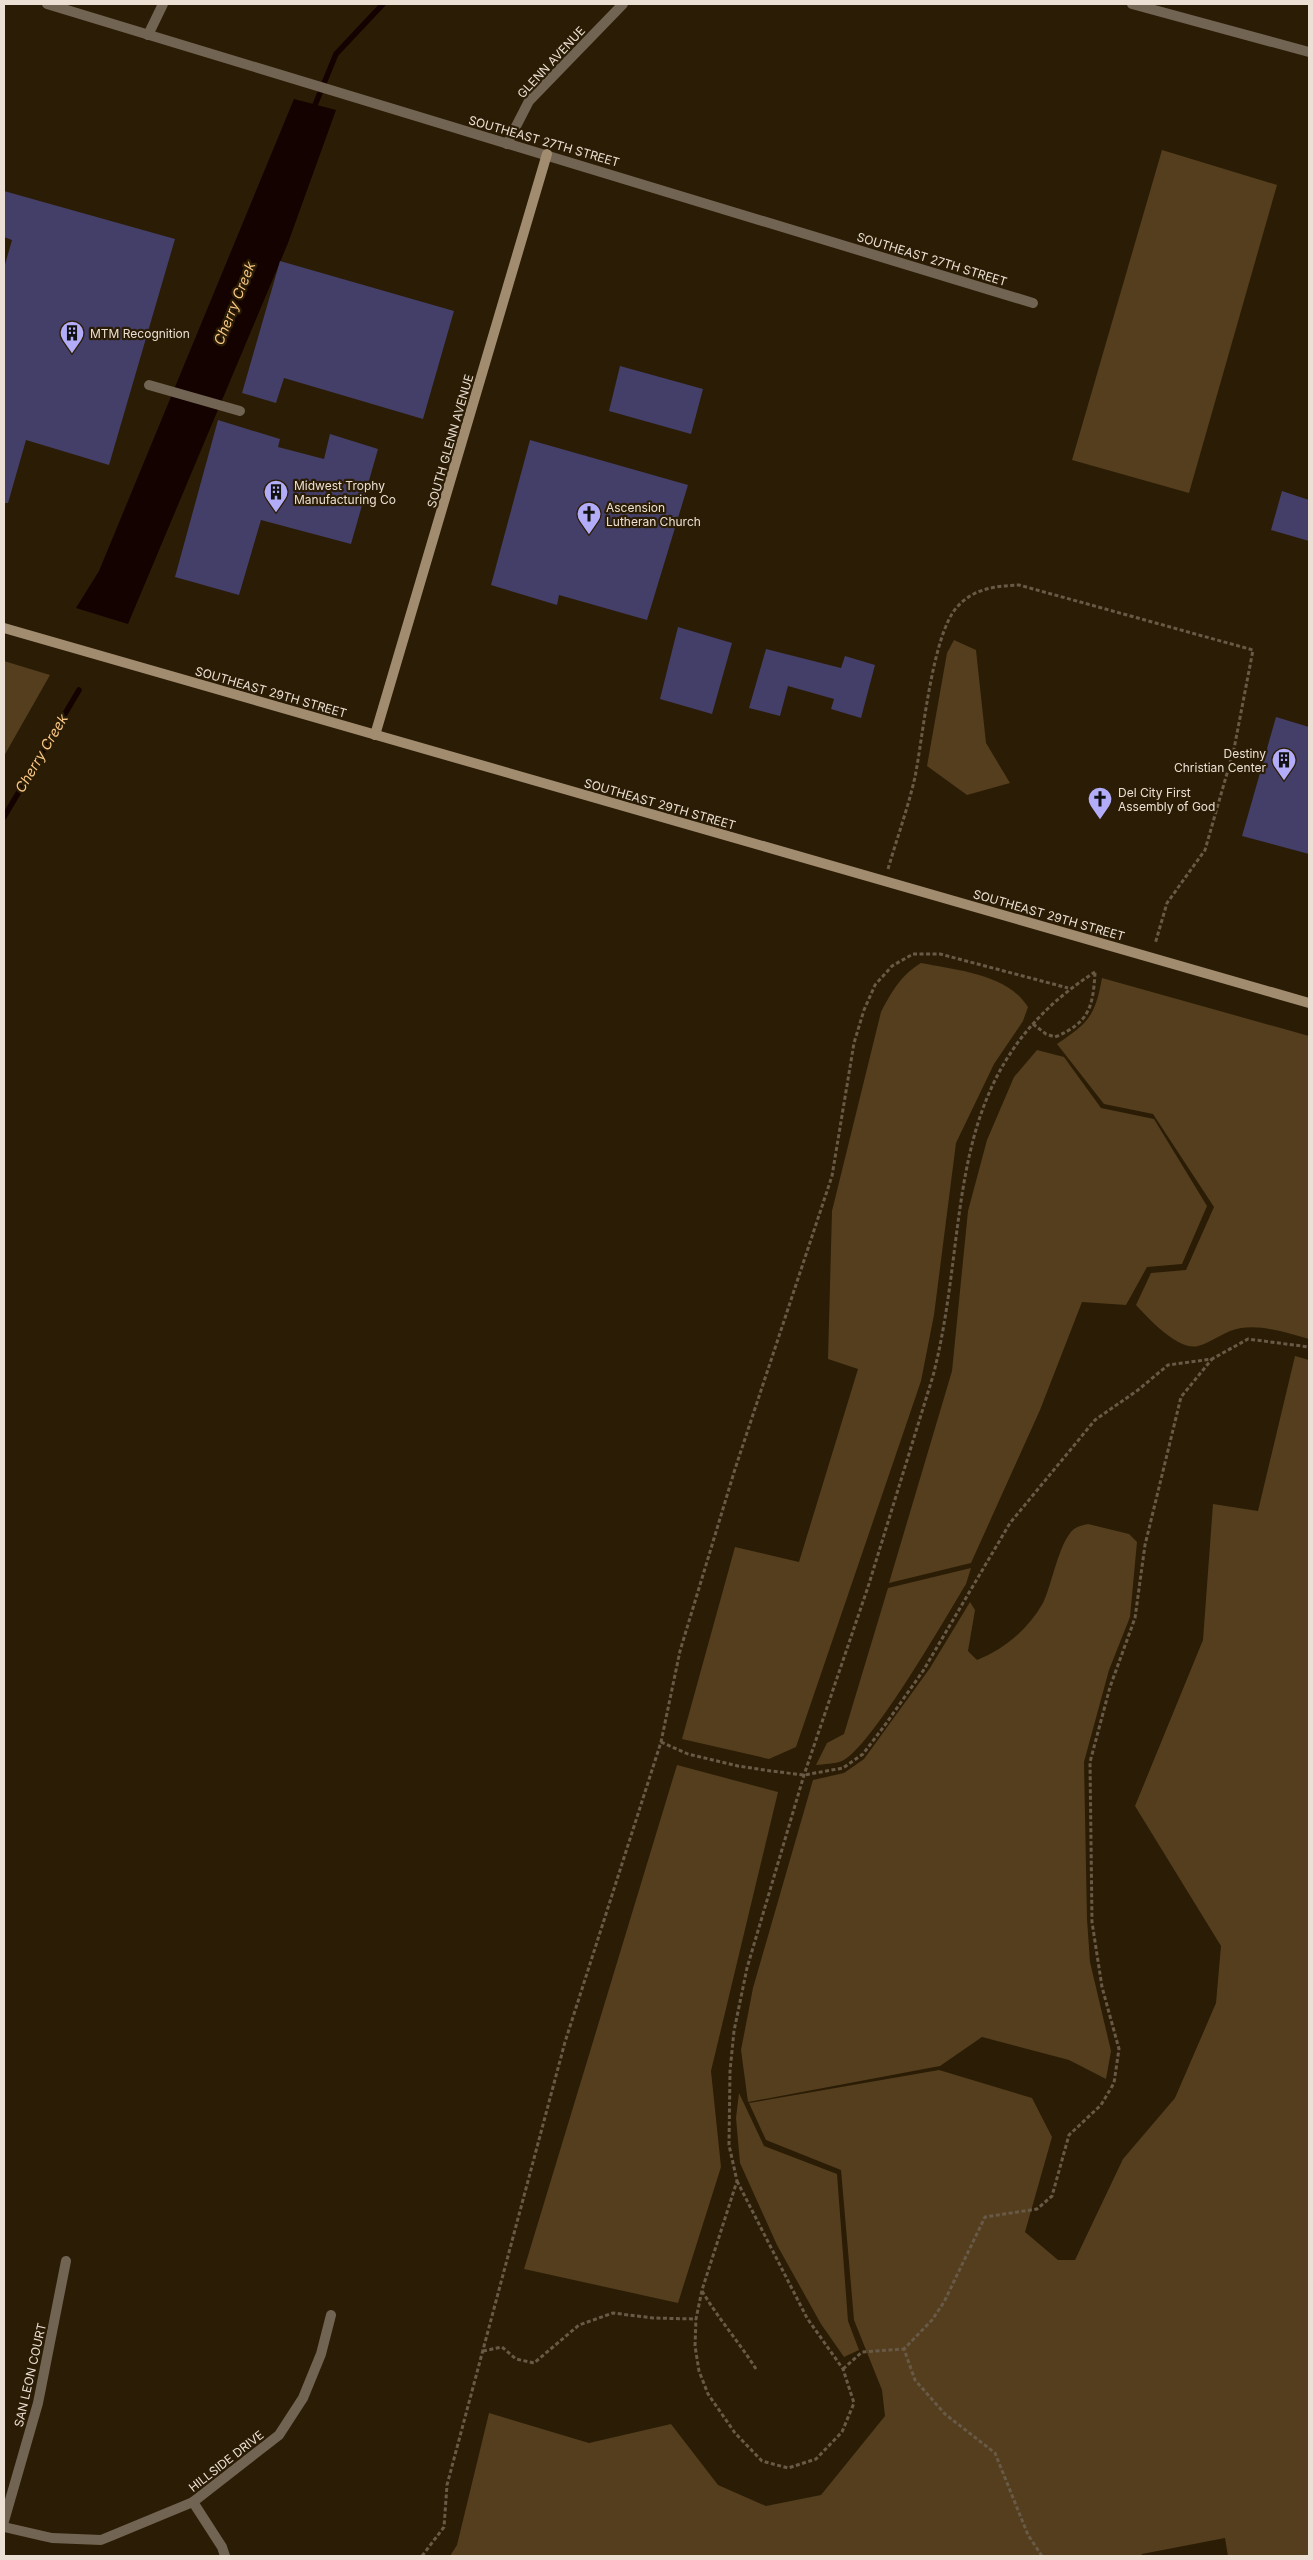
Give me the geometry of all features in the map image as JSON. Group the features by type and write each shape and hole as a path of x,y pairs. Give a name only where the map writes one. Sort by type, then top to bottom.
{"main road":[{"name":"SOUTH GLENN AVENUE","path":"375,735 547,154"},
{"name":"SOUTHEAST 29TH STREET","path":"4,628 1309,1003"}],"street":[{"name":"SOUTHEAST 27TH STREET","path":"48,4 1033,303"},
{"path":"148,35 163,4"},
{"name":"GLENN AVENUE","path":"508,144 529,101 623,4"},
{"path":"1132,4 1309,52"},
{"path":"150,385 240,411"},
{"name":"SAN LEON COURT","path":"4,2521 38,2403 66,2261"},
{"name":"HILLSIDE DRIVE","path":"4,2527 52,2538 101,2540 193,2502 279,2435 303,2398 321,2354 331,2315"},
{"path":"193,2502 222,2547 225,2556"}],"path":[{"path":"884,881 915,778 943,630 956,607 975,593 993,586 1019,586 1253,650 1234,749 1205,850 1167,903 1151,958"},
{"path":"422,2556 444,2527 448,2485 565,2042 661,1742 683,1641 735,1469 832,1176 854,1043 875,985 892,966 913,954 922,954 950,957 1069,988"},
{"path":"737,2181 702,2290 696,2319 695,2346 699,2371 708,2394 735,2432 762,2461 788,2468 816,2459 842,2432 854,2403 843,2369 807,2318 737,2181 730,2145 729,2117 730,2071 734,2031 747,1968 804,1774 868,1587 933,1376 941,1344 958,1216 976,1127 994,1081 1033,1024 1050,1004 1069,988 1095,972 1091,1008 1082,1021 1070,1031 1055,1037 1046,1034 1033,1024"},
{"path":"661,1742 688,1754 738,1766 804,1774 843,1768 863,1754 923,1670 1010,1523 1095,1420 1138,1390 1168,1365 1212,1359 1248,1339 1309,1347"},
{"path":"843,2369 862,2352 904,2348 932,2320 944,2302 985,2217 1037,2209 1052,2196 1068,2134 1101,2104 1114,2082 1119,2049 1102,1987 1092,1922 1090,1762 1110,1688 1135,1618 1145,1545 1181,1397 1212,1359"},
{"path":"702,2290 716,2315 737,2340 756,2369"},
{"path":"483,2351 502,2348 516,2359 534,2363 579,2325 613,2313 653,2318 696,2319"},
{"path":"904,2348 915,2380 945,2414 995,2453 1028,2534 1042,2556"}],"shaded area":[{"path":"1162,150 1277,185 1189,493 1072,460"},
{"path":"954,640 976,650 986,743 1010,783 967,795 927,766 947,653"},
{"path":"4,661 50,675 4,756"},
{"path":"921,963 965,971 995,980 1019,996 1028,1007 1023,1021 994,1064 956,1143 934,1315 921,1381 796,1747 769,1759 682,1739 735,1547 799,1562 858,1369 828,1359 832,1211 881,1012 898,984"},
{"path":"1102,978 1309,1036 1309,1339 1276,1330 1250,1327 1235,1329 1204,1344 1190,1346 1173,1339 1136,1305 1151,1273 1186,1270 1214,1207 1153,1114 1104,1104 1057,1044 1088,1018 1096,1002"},
{"path":"1037,1050 1064,1057 1101,1108 1154,1119 1207,1206 1182,1264 1147,1267 1126,1305 1082,1302 1040,1410 971,1563 889,1583 952,1371 968,1211 987,1140 1014,1077"},
{"path":"1295,1356 1309,1360 1309,2556 1228,2556 1225,2538 1142,2554 1141,2556 450,2556 457,2545 489,2413 589,2443 671,2424 718,2485 766,2506 821,2495 885,2416 882,2390 854,2320 841,2170 766,2140 749,2103 939,2070 1032,2098 1052,2137 1025,2232 1058,2260 1075,2260 1123,2159 1175,2098 1216,2003 1221,1946 1135,1806 1203,1640 1213,1504 1258,1511"},
{"path":"1088,1524 1129,1534 1137,1542 1130,1617 1109,1670 1084,1762 1087,1919 1090,1962 1111,2051 1106,2079 1069,2060 982,2037 940,2066 748,2102 741,2050 753,1988 813,1780 844,1773 864,1759 930,1668 970,1602 975,1610 968,1651 977,1660 997,1650 1023,1630 1043,1603 1064,1543 1074,1529"},
{"path":"971,1568 966,1584 926,1651 871,1732 855,1751 842,1761 816,1765 827,1743 844,1734 888,1588"},
{"path":"677,1765 778,1792 711,2071 721,2167 678,2303 524,2269"},
{"path":"739,2093 764,2146 837,2174 848,2321 859,2350 844,2357 821,2324 777,2245 740,2163 736,2118"}],"water":[{"path":"294,99 336,110 288,243 128,624 76,608 99,571"}],"building":[{"name":"MTM Recognition","path":"4,191 175,239 109,465 26,440 8,503 4,503 4,268 12,240 4,237"},
{"path":"280,261 454,311 423,419 284,378 276,403 242,393"},
{"path":"620,366 703,389 691,434 609,411"},
{"name":"Midwest Trophy Manufacturing Co","path":"218,420 280,439 278,447 324,459 330,434 378,449 351,544 261,520 239,595 175,577"},
{"name":"Ascension Lutheran Church","path":"530,440 688,485 647,620 559,595 557,605 491,585"},
{"path":"1282,491 1309,500 1309,541 1271,530"},
{"path":"678,627 732,643 712,714 660,699"},
{"path":"766,649 841,668 845,656 875,665 861,718 831,709 834,699 788,686 780,716 749,708"},
{"name":"Destiny Christian Center","path":"1276,717 1309,727 1309,854 1242,836"}],"waterway":[{"name":"Cherry Creek","path":"313,110 336,54 383,4"},
{"name":"Cherry Creek","path":"4,817 79,690"}],"place":[{"name":"MTM Recognition","path":"72,354"},
{"name":"Midwest Trophy Manufacturing Co","path":"276,513"},
{"name":"Ascension Lutheran Church","path":"589,535"},
{"name":"Destiny Christian Center","path":"1284,781"},
{"name":"Del City First Assembly of God","path":"1100,820"}]}
